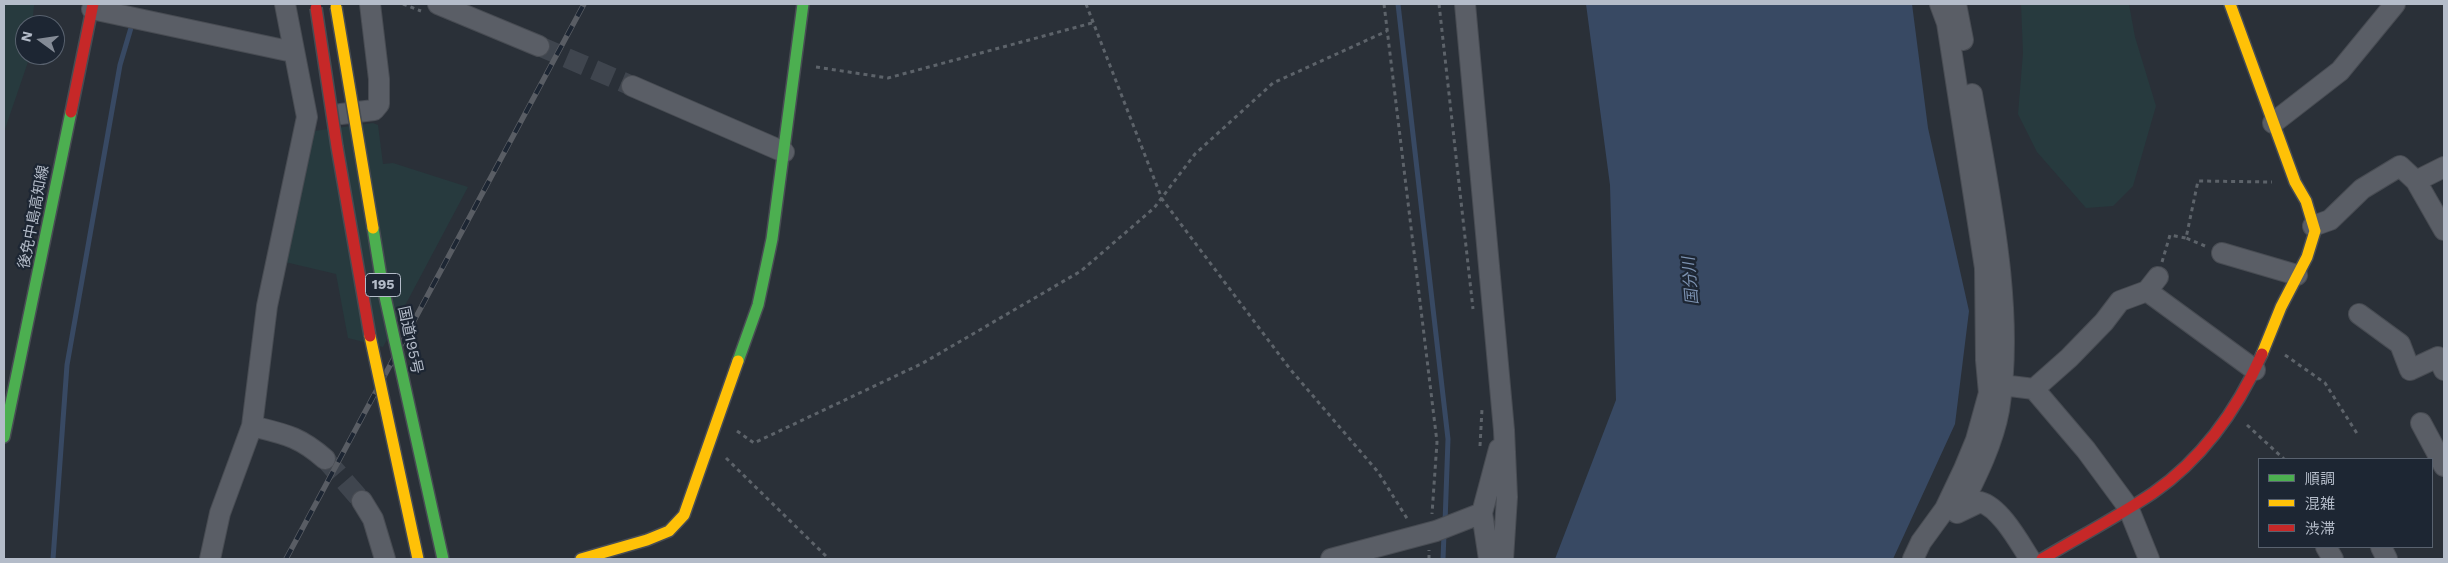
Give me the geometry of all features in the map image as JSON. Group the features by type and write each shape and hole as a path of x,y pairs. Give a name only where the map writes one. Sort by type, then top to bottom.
{"main road":[{"path":"582,559 647,540 669,530 684,515 758,305 772,239 803,4"},
{"path":"2042,559 2154,492 2197,455 2232,411 2256,370 2281,307 2307,256 2315,231 2306,201 2295,182 2230,4"},
{"name":"後免中島高知線","path":"4,437 92,6"},
{"name":"国道195号","path":"336,7 382,283 443,559"},
{"name":"195","path":"316,8 335,145 360,290 418,559"}],"street":[{"path":"210,559 220,513 252,426 267,306 307,117 285,4"},
{"path":"307,117 374,110 379,104 379,79 370,4"},
{"path":"438,4 539,46"},
{"path":"1465,4 1504,430 1507,498 1503,559"},
{"path":"1913,559 1921,542 1945,509 1958,483 1976,440 1988,393 1985,268 1947,23 1940,4"},
{"path":"1928,559 1934,544 1957,513 1979,471 1998,412 2002,385 2003,309 2001,290 1990,205 1956,4"},
{"path":"2273,123 2340,71 2390,5"},
{"path":"92,6 293,52"},
{"path":"632,86 784,152"},
{"path":"2313,226 2330,220 2362,190 2400,166 2416,181 2444,230"},
{"path":"2416,181 2444,166"},
{"path":"2222,253 2297,275"},
{"path":"2034,389 2087,340 2120,301 2152,284 2256,370"},
{"path":"2359,314 2400,344 2410,370 2438,357 2444,370"},
{"path":"2002,385 2034,389 2086,450 2128,507 2149,559"},
{"path":"2421,423 2444,466"},
{"path":"252,426 294,437 308,444 325,459"},
{"path":"1489,559 1474,516 1504,430"},
{"path":"362,501 373,519 385,559"},
{"path":"1957,513 1980,502 1988,504 2008,527 2030,559"},
{"path":"1331,559 1428,533 1474,516"}],"path":[{"path":"1086,4 1092,24 1162,199 1290,369 1428,533"},
{"path":"1384,4 1437,442 1428,533 1429,559"},
{"path":"1439,4 1473,314"},
{"path":"796,63 888,78 1092,24"},
{"path":"718,418 754,443 923,363 1081,271 1154,208 1195,154 1273,82 1387,31"},
{"path":"2186,238 2198,181 2295,182"},
{"path":"2152,284 2170,235 2186,238 2222,253"},
{"path":"2268,343 2325,383 2358,434"},
{"path":"1480,447 1483,402"},
{"path":"2232,411 2283,458"},
{"path":"710,442 829,559"}],"green space":[{"path":"4,4 34,4 33,15 15,15 15,65 27,65 4,132"},
{"path":"2021,4 2129,4 2135,37 2156,106 2133,186 2113,206 2086,208 2037,152 2018,114 2023,53"},
{"path":"373,123 378,125 383,164 393,163 468,187 383,347 348,338 336,274 285,262 314,131"}],"water":[{"name":"国分川","path":"1586,4 1912,4 1928,128 1969,311 1955,424 1893,559 1555,559 1616,400 1610,185"}],"waterway":[{"path":"1398,4 1448,439 1445,523"},
{"path":"53,559 67,365 120,65 133,21"},
{"path":"1443,559 1444,534"}],"tunnel":[{"path":"539,46 632,86"},
{"path":"325,459 362,501"}],"railway":[{"path":"286,559 584,4"}],"traffic: fast":[{"path":"738,361 758,305 772,239 803,4"},
{"path":"4,437 71,112"},
{"path":"373,228 382,283 443,559"}],"traffic: slow":[{"path":"2230,4 2295,182 2306,201 2315,231 2307,257 2281,307 2262,354"},
{"path":"336,7 373,228"},
{"path":"370,336 418,559"},
{"path":"581,559 647,540 669,531 684,515 738,361"}],"traffic: jam":[{"path":"71,112 93,4"},
{"path":"316,8 337,147 370,336"},
{"path":"2042,559 2153,493 2187,465 2230,413 2262,354"}]}
